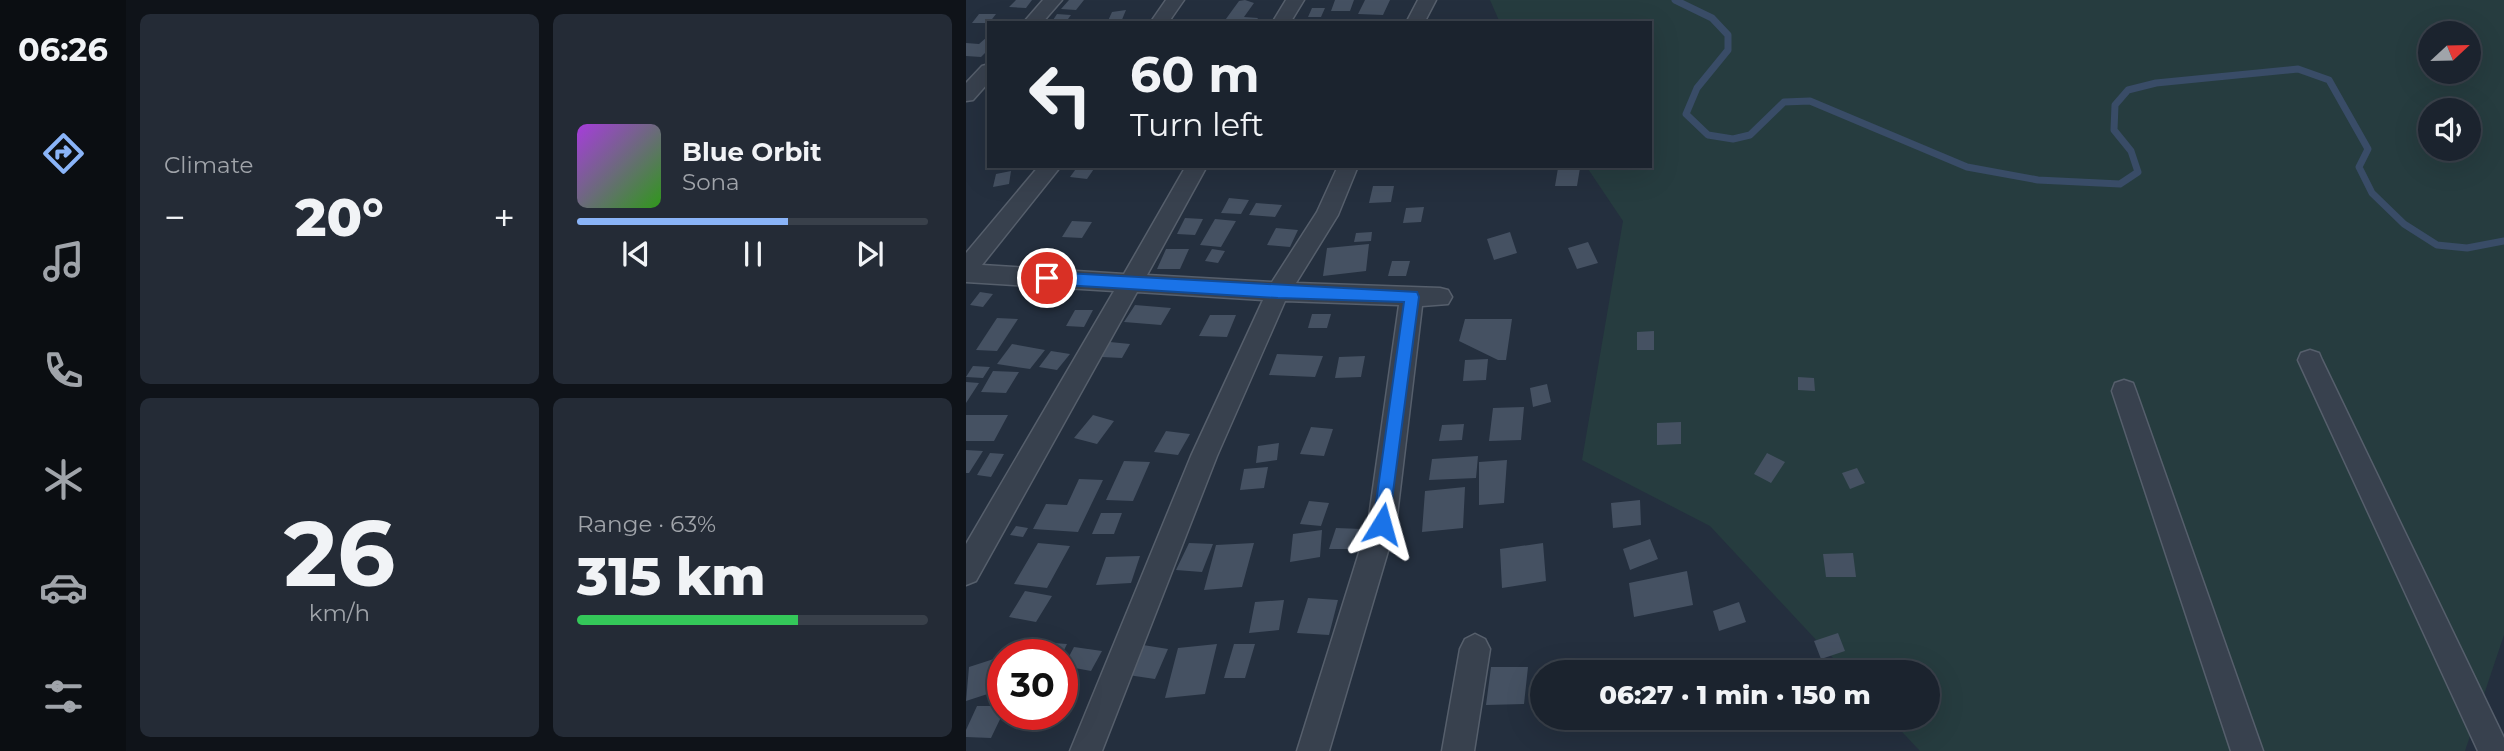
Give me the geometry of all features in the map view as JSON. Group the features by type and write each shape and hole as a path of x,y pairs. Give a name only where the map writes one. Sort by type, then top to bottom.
{"street":[{"path":"1034,21 1054,0"},
{"path":"1160,21 1175,0"},
{"path":"1283,21 1295,0"},
{"path":"1416,21 1427,0"},
{"path":"966,95 987,72"},
{"path":"966,271 1049,168"},
{"path":"966,571 1196,168"},
{"path":"1086,751 1204,456 1278,292 1327,215 1347,168"},
{"path":"966,271 1278,292 1440,297"},
{"path":"1313,751 1382,524 1412,297"},
{"path":"2310,360 2494,751"},
{"path":"2124,391 2247,751"},
{"path":"1458,751 1475,649"}],"green space":[{"path":"1490,0 2504,0 2504,635 2465,751 1920,751 1900,730 1940,730 1940,660 1835,660 1710,526 1582,460 1623,221 1587,168 1652,168 1652,21 1499,21"}],"building":[{"path":"1016,0 1032,0 1026,8 1009,7"},
{"path":"1069,0 1084,0 1076,10 1061,9"},
{"path":"1335,0 1354,0 1350,11 1331,11"},
{"path":"1365,0 1390,0 1383,15 1358,14"},
{"path":"1239,1 1254,3 1244,17 1258,18 1256,21 1224,21"},
{"path":"1312,8 1325,8 1321,17 1308,17"},
{"path":"1126,10 1121,21 1108,21 1112,12"},
{"path":"979,14 996,14 987,23 972,23"},
{"path":"1057,14 1071,15 1066,21 1052,21"},
{"path":"987,37 987,51 981,57 966,56 966,43 979,44"},
{"path":"1077,168 1095,168 1087,179 1070,177"},
{"path":"1558,168 1580,168 1577,186 1555,186"},
{"path":"1011,171 1009,184 993,187 996,174"},
{"path":"1373,186 1394,186 1391,202 1369,203"},
{"path":"1229,198 1249,200 1241,214 1221,213"},
{"path":"1256,203 1282,205 1275,217 1249,215"},
{"path":"1424,207 1421,222 1403,223 1406,208"},
{"path":"1185,218 1203,219 1195,235 1177,234"},
{"path":"1215,219 1236,221 1221,247 1200,245"},
{"path":"1072,221 1092,222 1082,238 1062,237"},
{"path":"1276,228 1298,230 1290,247 1267,245"},
{"path":"1372,232 1371,241 1354,242 1356,233"},
{"path":"1510,232 1517,253 1494,260 1487,239"},
{"path":"1588,242 1598,263 1577,269 1568,248"},
{"path":"1369,244 1366,271 1323,276 1327,248"},
{"path":"1166,249 1189,249 1180,269 1157,269"},
{"path":"1212,249 1225,251 1218,263 1205,261"},
{"path":"1392,261 1410,261 1406,276 1388,276"},
{"path":"980,292 993,294 983,307 970,305"},
{"path":"1135,305 1171,308 1161,325 1124,322"},
{"path":"1075,310 1093,310 1084,327 1066,326"},
{"path":"1312,314 1331,314 1327,328 1308,328"},
{"path":"1210,315 1236,315 1227,337 1199,336"},
{"path":"997,318 1018,319 997,351 976,350"},
{"path":"1465,319 1512,319 1506,360 1498,360 1459,341"},
{"path":"1654,331 1654,350 1637,350 1637,332"},
{"path":"1110,342 1130,344 1122,358 1102,357"},
{"path":"1012,344 1045,350 1030,369 997,364"},
{"path":"1051,351 1070,354 1057,370 1039,367"},
{"path":"1277,354 1323,356 1315,377 1269,375"},
{"path":"1365,356 1361,377 1335,378 1339,357"},
{"path":"1488,359 1486,380 1463,381 1465,360"},
{"path":"973,366 990,367 983,378 966,377"},
{"path":"993,371 1019,372 1006,393 981,392"},
{"path":"1798,377 1814,378 1815,391 1798,390"},
{"path":"966,382 979,383 966,403"},
{"path":"1547,384 1551,402 1533,407 1530,388"},
{"path":"1524,407 1521,440 1489,441 1493,408"},
{"path":"966,415 1008,415 994,441 966,441"},
{"path":"1093,415 1114,421 1097,444 1074,438"},
{"path":"1681,422 1681,444 1657,445 1657,423"},
{"path":"1464,424 1462,440 1439,441 1442,425"},
{"path":"1311,427 1333,429 1324,456 1300,454"},
{"path":"1166,431 1190,434 1178,455 1154,452"},
{"path":"1279,443 1277,460 1256,463 1258,446"},
{"path":"966,450 983,451 969,473 966,473"},
{"path":"990,453 1004,454 991,477 977,475"},
{"path":"1767,453 1785,462 1771,483 1754,474"},
{"path":"1478,456 1476,478 1429,480 1432,459"},
{"path":"1507,460 1504,503 1479,505 1479,462"},
{"path":"1124,461 1150,462 1133,501 1106,500"},
{"path":"1268,467 1264,488 1240,490 1244,469"},
{"path":"1857,468 1865,483 1850,489 1842,473"},
{"path":"1079,479 1103,480 1078,532 1033,529 1046,504 1067,505"},
{"path":"1465,487 1463,528 1422,532 1425,491"},
{"path":"1640,500 1641,525 1613,528 1611,503"},
{"path":"1309,501 1329,503 1321,526 1300,524"},
{"path":"1101,513 1122,513 1114,534 1092,534"},
{"path":"1016,526 1028,528 1023,537 1010,535"},
{"path":"1336,528 1362,529 1356,549 1329,549"},
{"path":"1322,530 1320,557 1290,562 1293,534"},
{"path":"1650,539 1658,559 1630,570 1623,549"},
{"path":"1038,543 1070,546 1047,588 1014,584"},
{"path":"1189,543 1213,544 1202,572 1176,570"},
{"path":"1254,543 1242,587 1204,590 1216,545"},
{"path":"1543,543 1546,581 1502,588 1500,549"},
{"path":"1853,553 1856,577 1826,577 1823,554"},
{"path":"1140,556 1131,583 1096,585 1106,557"},
{"path":"1687,571 1693,605 1634,617 1629,583"},
{"path":"1025,591 1052,596 1036,622 1009,617"},
{"path":"1308,598 1338,600 1329,635 1297,633"},
{"path":"1284,600 1279,630 1249,633 1255,602"},
{"path":"1739,602 1746,622 1719,631 1713,611"},
{"path":"1838,633 1845,651 1821,659 1814,641"},
{"path":"1217,644 1205,694 1165,698 1178,648"},
{"path":"1234,644 1255,644 1245,678 1224,678"},
{"path":"1143,645 1168,649 1155,679 1128,675"},
{"path":"1078,648 1102,651 1091,671 1078,669"},
{"path":"987,661 987,694 966,701 969,667"},
{"path":"1491,667 1528,667 1524,704 1486,705"},
{"path":"977,706 987,706 987,730 995,730 991,738 966,737 966,730"}],"waterway":[{"path":"1675,0 1712,18 1728,35 1728,50 1697,88 1686,114 1708,135 1733,139 1750,135 1784,102 1810,101 1967,167 2038,180 2120,184 2138,172 2131,151 2114,130 2115,105 2128,90 2156,83 2298,69 2329,80 2368,149 2359,167 2372,193 2404,224 2437,245 2467,248 2504,241"}],"route":[{"path":"1047,278 1412,297 1382,524"}]}
